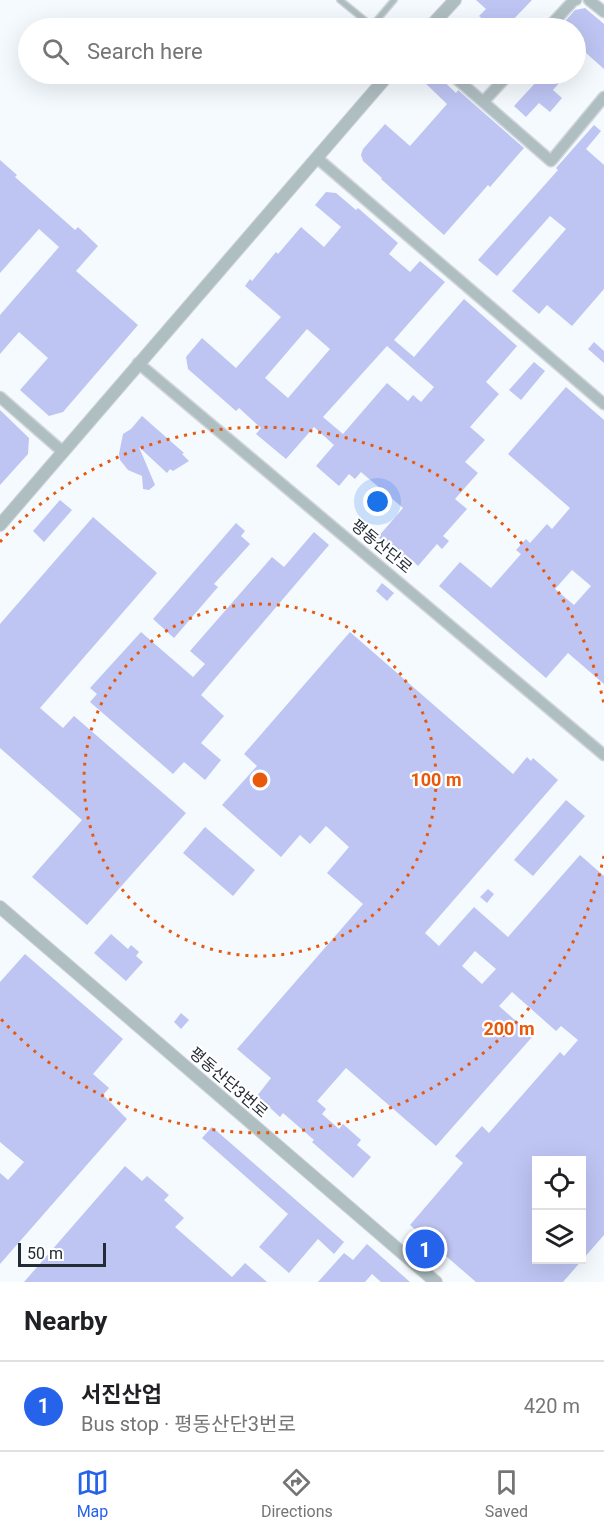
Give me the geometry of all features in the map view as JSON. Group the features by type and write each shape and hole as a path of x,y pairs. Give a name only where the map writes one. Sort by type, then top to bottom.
{"street":[{"path":"438,18 454,0"},
{"path":"557,18 573,0 576,0"},
{"path":"589,0 604,12"},
{"path":"0,525 380,84"},
{"path":"463,84 551,161 604,97"},
{"path":"484,101 499,84"},
{"path":"317,158 604,404"},
{"name":"평동산단로","path":"138,363 604,754"},
{"path":"0,397 62,451"},
{"name":"평동산단3번로","path":"0,907 436,1282"}],"lane":[{"path":"340,0 362,18"},
{"path":"378,18 391,1"}],"building":[{"path":"476,0 532,0 515,18 481,18 479,16 486,9"},
{"path":"585,8 604,24 604,69 586,53 586,18 568,18 575,10"},
{"path":"426,84 447,84 456,93 458,90 524,148 444,235 381,179 363,161 361,155 363,149 385,124 410,146 447,104"},
{"path":"534,84 558,84 553,90 562,98 550,112 539,103 526,117 514,106"},
{"path":"594,125 601,131 586,149 604,165 604,289 572,326 547,305 539,314 512,291 566,229 550,216 497,276 478,260 558,170 556,168"},
{"path":"0,160 17,175 15,177 75,230 78,227 98,246 76,271 138,325 63,412 49,416 20,390 48,358 19,332 0,354 0,315 59,247 39,229 0,273"},
{"path":"326,192 336,193 356,210 358,208 398,243 389,254 410,272 420,261 445,282 394,340 414,357 464,299 517,346 486,382 499,394 470,427 485,440 465,462 478,473 455,499 467,509 443,536 449,541 442,549 437,544 418,566 414,562 410,566 378,537 403,508 361,472 355,479 349,474 339,486 316,466 334,445 314,427 286,459 256,434 261,428 239,408 236,411 188,369 186,357 202,338 236,368 281,317 245,286 250,279 252,281 276,252 278,254 301,227 324,247 341,227 315,205","holes":["307,329 330,349 288,398 265,378","387,346 434,387 421,402 413,395 408,401 387,383 343,434 323,417"]},
{"path":"594,342 604,351 604,363 588,349"},
{"path":"534,362 545,371 521,400 509,390"},
{"path":"566,387 604,420 604,684 568,653 546,678 439,586 460,562 491,588 521,554 516,550 526,539 530,543 547,524 552,529 570,508 508,454","holes":["572,570 591,586 574,605 555,589"]},
{"path":"0,410 29,438 28,454 0,485"},
{"path":"142,416 184,453 182,454 189,461 173,471 170,469 167,473 139,447 155,485 149,490 143,489 142,476 128,470 120,460 119,454 123,434 131,429"},
{"path":"60,500 72,510 44,542 33,531"},
{"path":"93,517 157,573 40,708 63,728 74,716 186,813 87,925 32,877 82,820 0,748 0,624"},
{"path":"236,523 245,531 241,536 250,544 214,584 218,587 174,638 153,619"},
{"path":"314,532 329,545 201,695 224,716 201,743 221,760 205,780 184,762 173,774 90,702 97,694 90,688 141,632 193,677 205,664 190,651 272,557 284,567"},
{"path":"382,583 394,593 387,601 376,591"},
{"path":"350,632 513,774 527,757 531,761 533,758 558,780 425,933 439,946 474,907 508,937 580,855 604,876 604,1235 586,1256 586,1156 532,1156 532,1264 579,1264 563,1282 476,1282 410,1225 463,1163 455,1156 482,1126 489,1133 560,1052 564,1056 578,1040 561,1026 556,1031 512,992 499,1006 533,1036 436,1146 346,1068 317,1101 326,1109 322,1114 339,1129 343,1124 361,1140 357,1145 371,1157 353,1178 283,1113 280,1117 257,1096 271,1078 237,1049 363,904 327,873 349,847 326,826 310,844 300,835 281,857 222,805 257,766 244,754","holes":["475,951 496,969 482,984 462,966"]},
{"path":"566,800 585,816 533,876 514,860"},
{"path":"205,827 255,870 233,896 183,853"},
{"path":"488,889 494,894 487,903 480,897"},
{"path":"111,934 128,949 131,945 139,952 136,956 143,962 126,981 94,953"},
{"path":"25,954 123,1039 93,1074 109,1088 103,1095 127,1119 0,1264 0,1173 8,1180 24,1162 0,1142 0,982"},
{"path":"181,1013 189,1020 181,1029 174,1022"},
{"path":"212,1127 344,1242 334,1254 318,1239 289,1273 259,1247 288,1214 202,1138"},
{"path":"125,1166 142,1181 147,1176 169,1195 164,1200 184,1218 175,1227 232,1277 245,1263 267,1282 24,1282"},
{"path":"367,1244 410,1282 381,1282 372,1274 365,1282 318,1282 344,1253 353,1260"}],"place":[{"name":"서진산업","path":"425,1249"}]}
